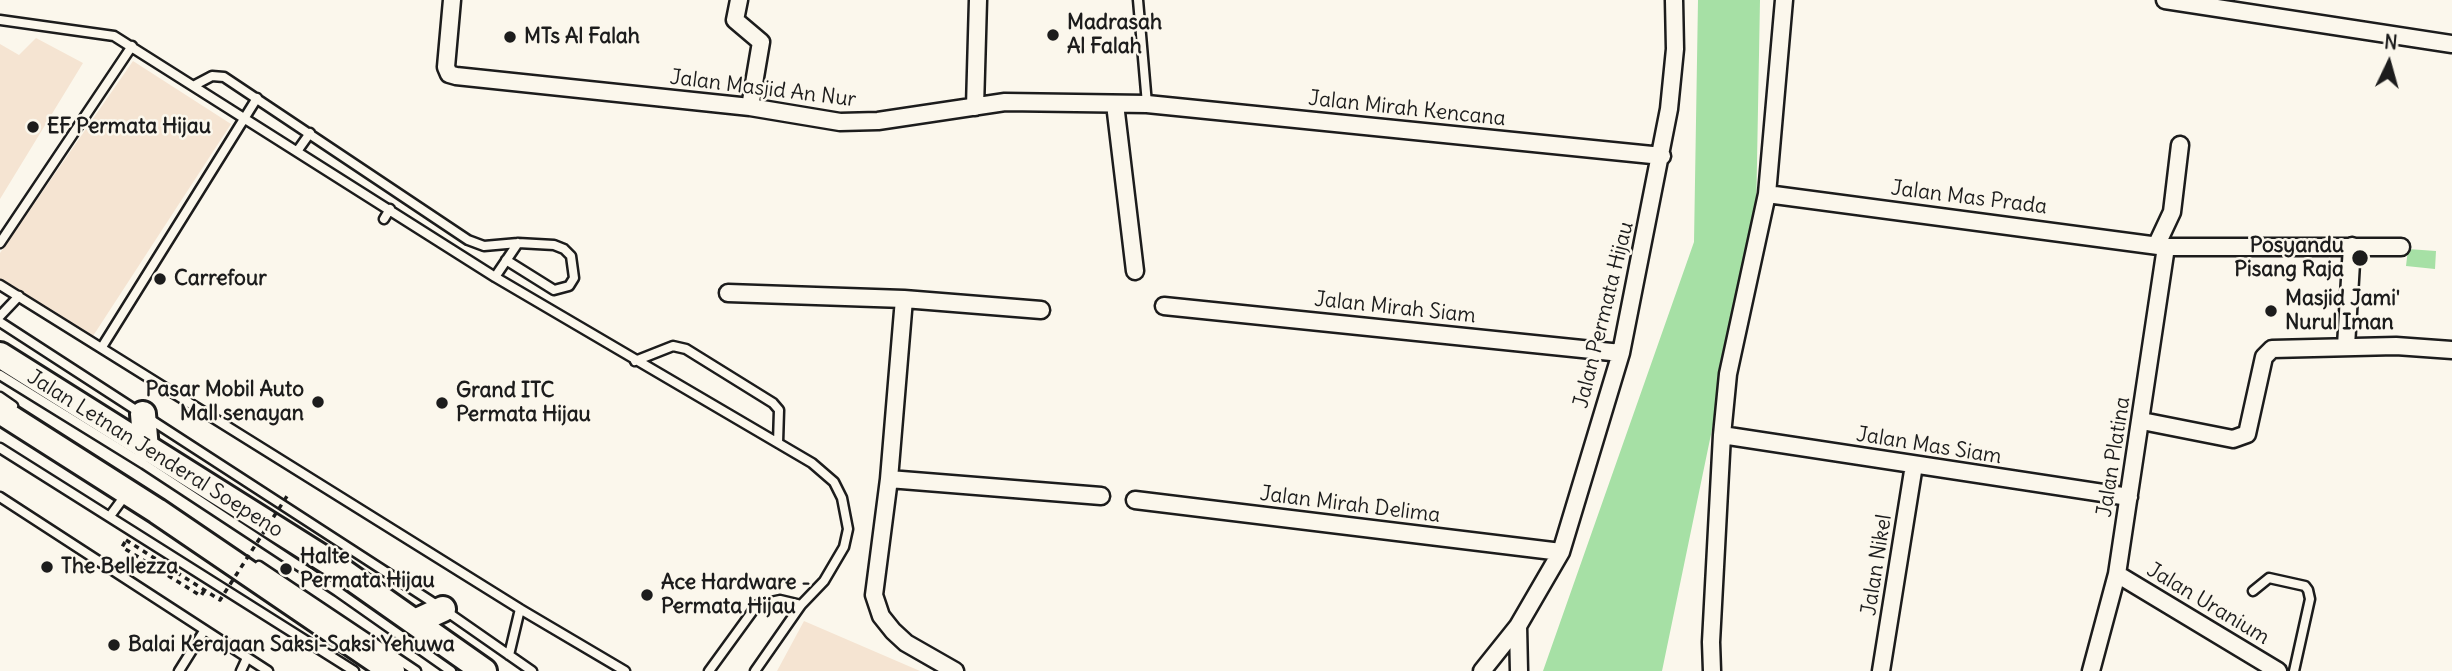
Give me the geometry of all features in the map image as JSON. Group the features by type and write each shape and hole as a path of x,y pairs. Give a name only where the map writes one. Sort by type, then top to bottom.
{"main road":[{"name":"Jalan Letnan Jenderal Soepeno","path":"0,355 329,562 417,621 484,671"},
{"path":"12,412 392,671"},
{"path":"143,414 146,449"},
{"path":"417,621 443,609"}],"street":[{"name":"Jalan Masjid An Nur","path":"452,0 446,67 452,75 750,107 839,122 864,122 1005,102 1147,104"},
{"path":"739,0 735,20 761,42 750,107"},
{"path":"975,107 978,0"},
{"name":"Jalan Permata Hijau","path":"1482,671 1518,625 1560,552 1621,353 1662,156 1675,49 1674,0"},
{"path":"1712,671 1710,642 1728,374 1767,194 1784,0"},
{"path":"2165,0 2452,44"},
{"path":"1115,104 1135,271"},
{"name":"Jalan Mirah Kencana","path":"1147,104 1662,156"},
{"name":"Jalan Platina","path":"2091,671 2117,574 2142,421 2161,245 2172,212 2180,145"},
{"name":"Jalan Mas Prada","path":"1767,194 2161,245 2401,247"},
{"path":"2346,346 2352,246"},
{"path":"727,293 904,299 1041,310"},
{"path":"904,299 889,479 874,595 881,616 906,643 955,671"},
{"name":"Jalan Mirah Siam","path":"1164,306 1621,353"},
{"path":"2142,421 2233,439 2247,434 2267,352 2280,347 2452,349"},
{"name":"Jalan Mas Siam","path":"1722,435 2129,498"},
{"name":"Jalan Nikel","path":"1881,671 1914,465"},
{"path":"889,479 1101,496"},
{"name":"Jalan Mirah Delima","path":"1135,500 1560,552"},
{"name":"Jalan Uranium","path":"2117,574 2278,671"},
{"name":"Jalan Permata Hijau","path":"1518,625 1518,671"}],"lane":[{"path":"1138,0 1147,104"},
{"path":"0,20 104,32 132,46 495,277 812,463 834,482 842,498 848,529 845,547 824,581 801,605 755,671"},
{"path":"0,243 132,46"},
{"path":"195,85 218,75 257,98 468,240 484,246 519,243 554,245 564,249 571,256 574,278 571,284 554,290 506,260"},
{"path":"102,347 257,98"},
{"path":"298,150 310,133"},
{"path":"384,219 390,209"},
{"path":"495,277 519,243"},
{"path":"0,285 520,609 625,671"},
{"path":"0,316 19,296"},
{"path":"0,322 443,609 532,671"},
{"path":"635,361 673,346 686,348 774,403 779,410 778,443"},
{"path":"0,375 144,464 328,585 451,671"},
{"path":"0,397 12,412"},
{"path":"69,443 209,533"},
{"path":"0,448 354,671"},
{"path":"110,516 127,492"},
{"path":"0,497 268,671"},
{"path":"255,563 416,671"},
{"path":"2253,591 2269,578 2305,586 2308,590 2310,599 2294,671"},
{"path":"709,671 757,606 780,600 801,605"},
{"path":"509,655 520,609"},
{"path":"179,671 204,631"},
{"path":"241,671 247,658"}],"path":[{"path":"211,580 201,596 122,547 126,540 220,600 289,493"}],"shaded area":[{"path":"36,38 83,63 0,199 0,44 19,55"},
{"path":"133,61 231,124 93,336 0,281 0,253"},
{"path":"804,621 920,671 777,671"}],"green space":[{"path":"1698,0 1760,0 1756,217 1662,671 1543,671 1694,242"},
{"path":"2408,249 2436,251 2435,269 2406,266"}],"place":[{"name":"Madrasah Al Falah","path":"1053,35"},
{"name":"MTs Al Falah","path":"510,37"},
{"name":"EF Permata Hijau","path":"33,127"},
{"name":"Posyandu Pisang Raja","path":"2360,258"},
{"name":"Carrefour","path":"160,279"},
{"name":"Masjid Jami' Nurul Iman","path":"2271,311"},
{"name":"Pasar Mobil Auto Mall senayan","path":"318,402"},
{"name":"Grand ITC Permata Hijau","path":"442,403"},
{"name":"The Bellezza","path":"47,567"},
{"name":"Halte Permata Hijau","path":"286,569"},
{"name":"Ace Hardware - Permata Hijau","path":"647,595"},
{"name":"Balai Kerajaan Saksi-Saksi Yehuwa","path":"114,645"}]}
